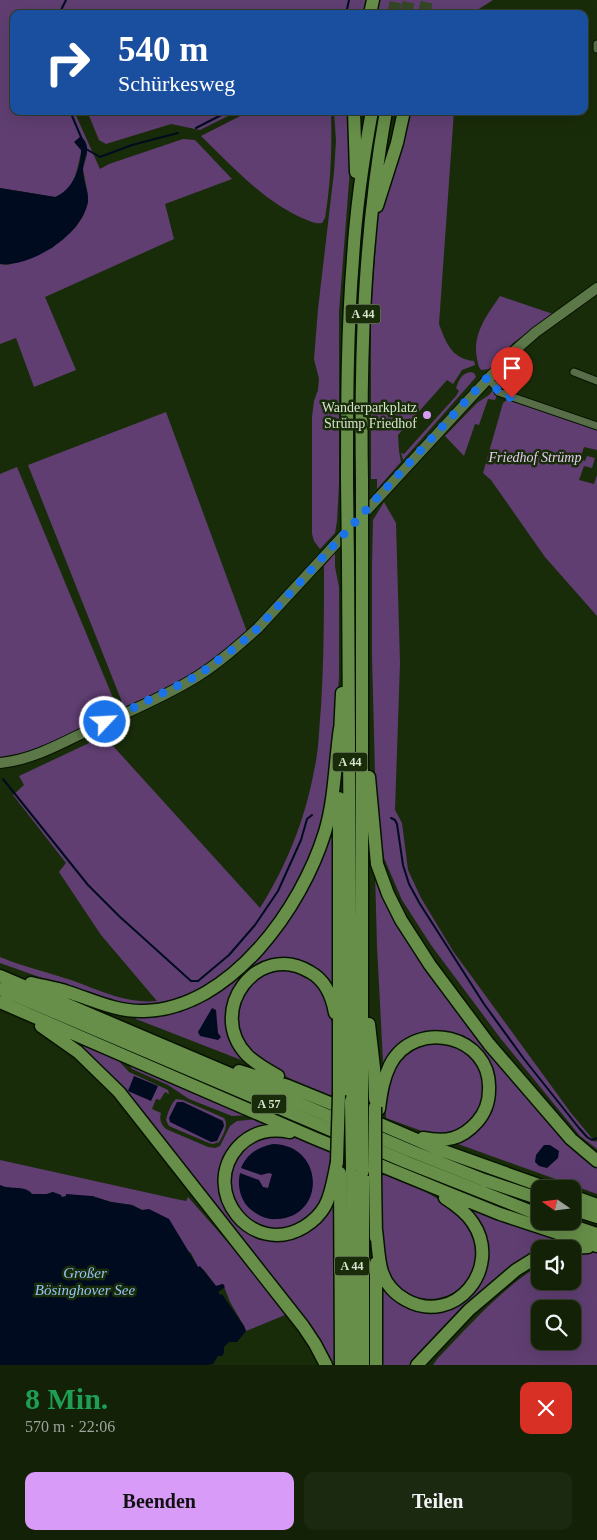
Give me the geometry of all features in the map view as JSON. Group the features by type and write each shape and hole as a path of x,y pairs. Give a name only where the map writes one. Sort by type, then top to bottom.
{"highway":[{"path":"354,115 357,207"},
{"name":"A 44","path":"361,1103 348,563 349,326 357,207 371,115"},
{"name":"A 44","path":"352,1365 348,1166 361,1103 374,1068 362,942 362,344 368,237 375,177 385,115"},
{"path":"368,237 397,143 403,115"},
{"path":"339,1035 338,781 344,655 349,627"},
{"path":"362,697 377,864 381,879 394,908 430,965 489,1044 571,1139 597,1161"},
{"path":"2,981 52,988 118,1009 144,1011 173,1007 190,1002 224,980 246,961 270,935 296,899 308,877 323,839 330,812 340,728"},
{"path":"322,1100 264,1069 246,1054 235,1037 231,1019 233,1003 240,988 248,978 261,969 274,965 289,964 303,968 316,975 326,987 333,1004 339,1035 361,1103 375,1133 376,1365"},
{"name":"A 57","path":"2,981 190,1057 451,1167 531,1196"},
{"name":"A 57","path":"2,981 406,1162 531,1211"},
{"path":"0,1002 415,1180 500,1214 597,1247"},
{"path":"0,1002 64,1041 99,1071 119,1092 303,1326 326,1365"},
{"path":"341,1365 348,1166 339,1129 385,1076 391,1063 401,1051 413,1042 441,1037 456,1040 469,1047 480,1058 486,1069 490,1084 489,1099 482,1116 470,1130 454,1139 438,1141 406,1135"},
{"path":"190,1057 273,1081 438,1149 531,1182"},
{"path":"314,1138 291,1132 272,1130 256,1134 243,1142 230,1159 225,1181 230,1205 249,1227 264,1234 280,1235 296,1231 312,1222 324,1208 331,1191 348,1166"},
{"name":"A 44","path":"348,1166 364,1365"},
{"path":"376,1230 382,1273 390,1287 400,1297 412,1303 425,1306 439,1306 453,1302 465,1294 474,1284 480,1272 483,1257 482,1244 478,1232 469,1218 457,1206 415,1180"},
{"path":"581,1199 597,1205"},
{"path":"581,1212 597,1216"},
{"path":"581,1229 597,1234"},
{"path":"581,1248 597,1247"},
{"path":"416,1365 469,1310 516,1270 531,1261"}],"main road":[{"path":"0,763 24,759 52,748 174,689 220,660 258,628 513,352 536,332 597,288"}],"street":[{"path":"574,372 597,381"},
{"path":"487,378 496,387 498,392 597,426"}],"green space":[{"path":"0,0 493,0 477,10 10,10 10,115 76,115 100,169 109,164 183,139 195,140 232,179 165,204 174,239 45,297 76,370 34,387 16,338 0,344 0,264 8,265 52,248 75,228 83,216 88,195 83,169 87,154 85,141 73,181 63,193 55,197 0,188"},
{"path":"89,115 230,115 200,130 171,124 106,144 99,140"},
{"path":"242,115 331,115 330,178 325,218 322,223 307,220 292,213 263,194 201,136"},
{"path":"334,115 349,115 350,169 339,312 339,485 337,521 335,533 320,549 314,541 312,534 312,417 319,379 314,359 336,141"},
{"path":"406,115 454,115 439,324 444,338 451,349 460,357 474,361 475,365 462,370 453,384 447,380 398,435 401,462 377,489 377,479 371,479 371,313 378,214"},
{"path":"500,296 553,314 513,343 490,369 481,370 476,350 479,333"},
{"path":"474,373 476,377 403,460 401,453 404,454 456,396 459,391 456,388 459,380 464,374"},
{"path":"496,387 498,392 495,400 488,399 479,425 475,424 464,456 445,436 477,403 489,395"},
{"name":"Friedhof Strümp","path":"507,400 597,430 597,450 584,447 580,459 585,461 587,456 595,458 592,468 584,466 579,480 594,484 597,475 597,616 545,557 491,480 483,473 503,403"},
{"path":"166,412 247,632 222,657 165,689 124,707 28,465"},
{"path":"17,467 116,705 106,719 27,752 0,757 0,474"},
{"path":"384,502 396,523 400,663 395,810 402,823 408,870 421,898 453,951 571,1113 595,1142 597,1141 597,1149 580,1136 501,1039 431,945 402,900 384,858 376,810 372,565 373,520"},
{"path":"335,553 335,567 339,587 339,677 333,754 324,820 304,875 274,924 232,968 206,987 164,1005 125,1005 0,963 0,957 113,995 134,1000 157,1001 101,935 59,872 66,863 13,795 24,785 19,776 104,736 260,908 286,860 300,825 310,789 317,755 321,707 324,566"},
{"path":"334,817 335,991 326,980 272,962 229,1006 249,1063 136,1019 137,1015 167,1013 260,951"},
{"path":"375,871 420,952 597,1165 597,1194 581,1188 581,1180 558,1180 386,1118"},
{"path":"282,970 302,974 317,985 326,1000 331,1018 333,1038 333,1097 304,1085 272,1068 247,1045 240,1031 239,1008 246,992 264,976"},
{"path":"64,1035 116,1058 129,1072 168,1090 169,1094 165,1092 160,1100 156,1099 152,1109 161,1113 161,1122 166,1129 208,1147 215,1148 220,1146 230,1126 237,1121 258,1119 272,1125 231,1151 231,1214 285,1238 334,1194 336,1365 329,1365 312,1333"},
{"path":"127,1062 250,1115 232,1116 189,1099 168,1085 132,1069"},
{"path":"176,1099 183,1100 224,1118 226,1127 219,1142 209,1143 169,1126 166,1120 171,1106"},
{"path":"285,1136 304,1140 331,1151 329,1171 322,1197 306,1219 290,1227 272,1228 256,1223 243,1212 234,1198 231,1181 237,1161 245,1149 263,1139"},
{"path":"0,1160 186,1201 188,1197 290,1313 246,1331 230,1302 223,1284 216,1286 204,1270 198,1267 191,1253 186,1250 180,1239 142,1210 132,1205 111,1202 92,1196 61,1197 53,1192 32,1194 25,1189 1,1187"},
{"path":"381,1171 435,1197 463,1219 472,1234 476,1249 475,1264 469,1277 459,1288 447,1296 431,1299 414,1296 400,1287 391,1277 382,1251"},
{"path":"461,1205 561,1240 531,1240 531,1257 412,1365 381,1365 380,1283 388,1289 445,1308 487,1263"},
{"path":"581,1252 597,1253 597,1365 433,1365 486,1308 531,1271 531,1290 581,1290"}],"water":[{"path":"81,136 87,145 83,172 88,202 84,214 66,237 54,247 26,260 13,264 0,264 0,188 55,197 61,194 71,184 78,171 81,150 74,142"},
{"path":"212,1008 216,1010 218,1033 221,1037 218,1040 200,1036 198,1032"},
{"path":"134,1076 158,1086 151,1101 128,1091"},
{"path":"177,1102 183,1102 223,1121 224,1126 217,1141 211,1142 170,1122 169,1118"},
{"path":"273,1144 290,1147 302,1156 310,1168 313,1181 311,1195 304,1207 293,1215 277,1219 262,1216 249,1208 241,1196 239,1182 240,1173 259,1180 263,1187 268,1188 272,1174 261,1175 241,1168 246,1159 254,1152"},
{"path":"544,1145 550,1145 559,1151 558,1158 547,1168 539,1166 535,1162 536,1155"},
{"name":"Großer Bösinghover See","path":"0,1185 26,1190 32,1194 53,1192 62,1197 66,1196 66,1194 92,1196 111,1202 132,1205 142,1210 149,1209 169,1219 198,1267 200,1266 216,1286 223,1284 225,1287 218,1292 220,1295 222,1294 246,1331 237,1342 229,1342 224,1347 224,1353 222,1356 218,1356 213,1364 207,1365 0,1365"}],"waterway":[{"path":"61,10 66,0"},
{"path":"347,10 349,0"},
{"path":"72,115 81,137"},
{"path":"196,128 221,115"},
{"path":"86,149 100,157 132,145 178,133"},
{"path":"3,779 88,885 119,916 191,981 198,981 229,955 255,925 278,891 301,840 307,819 312,815"},
{"path":"391,818 397,824 403,865 409,884 484,1004 524,1059 579,1128 592,1140 597,1138"}],"tunnel":[{"path":"394,10 396,0"},
{"path":"407,10 409,0"},
{"path":"425,10 427,0"}],"place":[{"name":"Wanderparkplatz Strümp Friedhof","path":"427,415"}],"route":[{"path":"105,722 197,676 220,660 258,628 487,378 496,387 498,392 512,398"}]}
